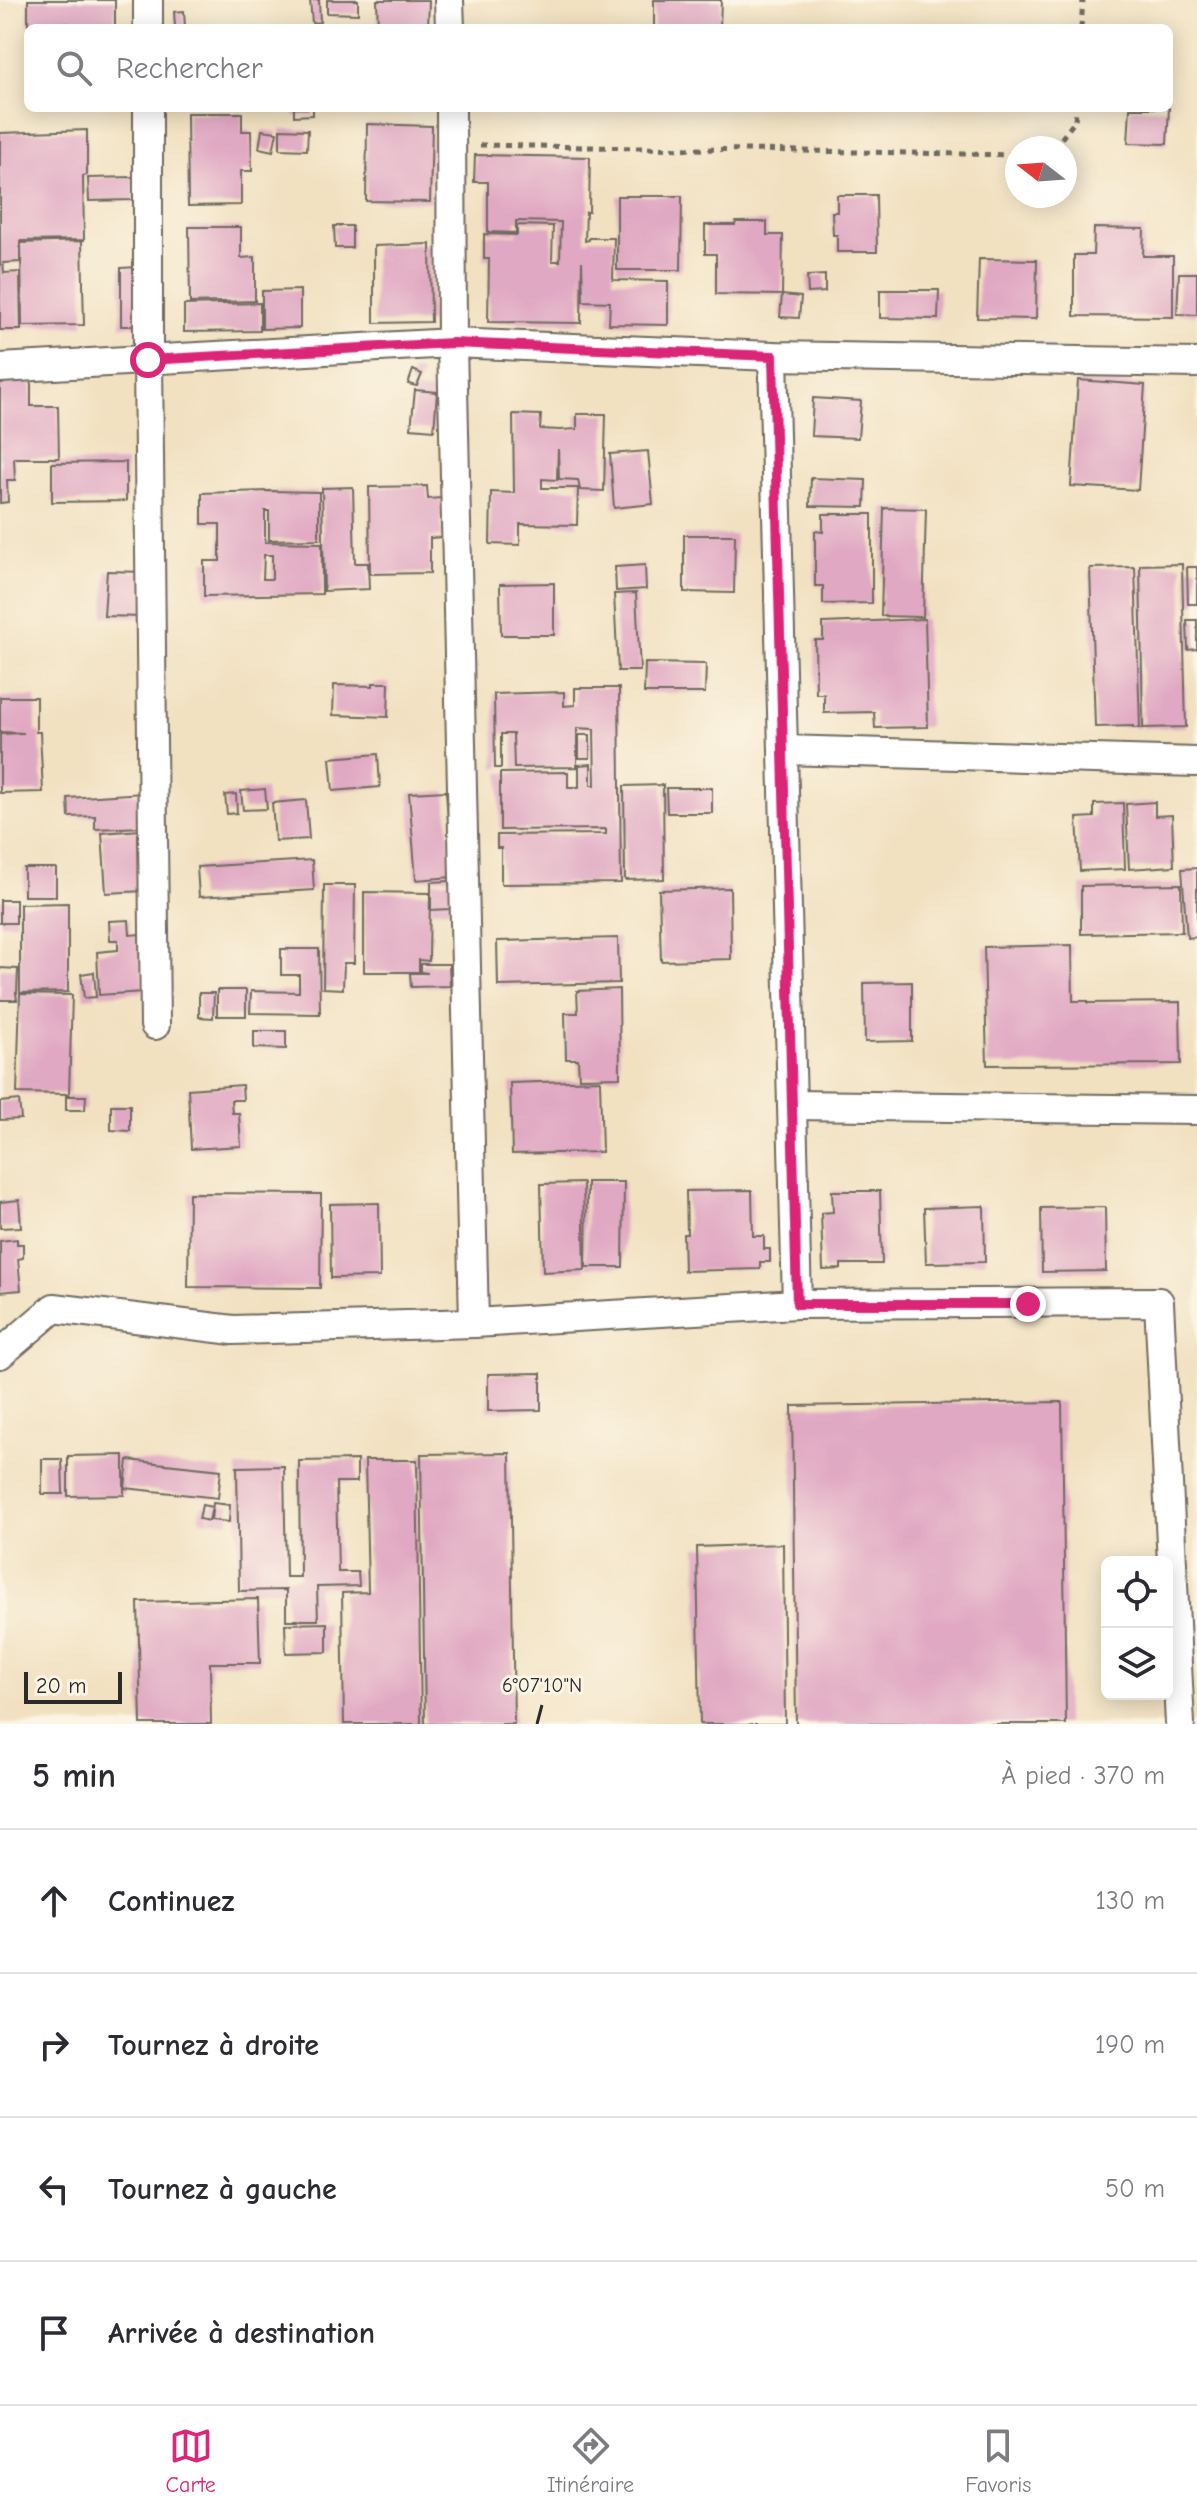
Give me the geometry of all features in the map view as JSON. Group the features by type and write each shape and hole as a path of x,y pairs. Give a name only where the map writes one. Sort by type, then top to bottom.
{"street":[{"path":"148,0 148,24"},
{"path":"449,0 450,24"},
{"path":"148,112 155,1025"},
{"path":"451,112 452,343 474,1323"},
{"path":"0,368 452,343 773,356 1197,363"},
{"path":"773,356 797,1304"},
{"path":"783,750 1197,762"},
{"path":"792,1105 1197,1110"},
{"path":"0,1354 54,1308 233,1330 474,1323 797,1304 1159,1302 1180,1724"}],"path":[{"path":"1081,24 1083,0"},
{"path":"1063,136 1075,121 1076,112"},
{"path":"451,145 1005,155"}],"building":[{"path":"28,0 115,0 115,24 28,24"},
{"path":"310,0 319,0 320,22 312,23"},
{"path":"327,0 358,0 358,14 327,13"},
{"path":"377,0 429,0 428,24 378,24"},
{"path":"654,0 721,0 720,24 654,24"},
{"path":"184,11 185,24 175,24 174,12"},
{"path":"294,112 313,112 313,115 294,116"},
{"path":"1130,112 1169,112 1167,144 1128,143"},
{"path":"187,113 242,113 242,131 251,131 252,171 241,171 241,205 188,206"},
{"path":"367,124 432,126 430,202 366,201"},
{"path":"280,129 308,130 307,150 280,149"},
{"path":"87,130 87,175 83,176 84,240 20,241 20,262 3,263 4,273 20,272 21,330 0,330 0,133"},
{"path":"262,130 277,132 273,151 259,148"},
{"path":"475,155 590,157 585,241 589,238 614,238 613,280 668,281 668,325 609,324 610,302 583,301 582,261 581,323 488,322 489,259 484,259 484,234 517,235 517,225 553,226 552,261 560,261 561,222 516,221 516,233 488,232 488,182 474,182"},
{"path":"134,177 134,200 89,201 88,178"},
{"path":"837,195 876,195 877,252 837,252 832,212 837,212"},
{"path":"617,196 682,196 681,270 617,270"},
{"path":"736,222 767,222 767,235 783,235 782,295 716,294 716,254 705,254 705,225 735,225"},
{"path":"334,226 352,226 352,248 335,248"},
{"path":"189,227 241,227 241,258 255,257 255,301 190,303"},
{"path":"1094,228 1144,229 1143,256 1173,256 1173,317 1074,316 1074,255 1093,255"},
{"path":"82,241 84,325 22,326 21,243"},
{"path":"430,244 431,322 374,323 374,246"},
{"path":"979,259 1037,260 1036,319 977,318"},
{"path":"137,267 137,326 121,326 121,268"},
{"path":"1179,273 1197,273 1197,315 1177,314"},
{"path":"825,275 825,292 808,293 807,276"},
{"path":"300,290 300,328 262,329 262,291"},
{"path":"880,290 939,290 938,319 880,318"},
{"path":"782,295 801,297 799,318 780,317"},
{"path":"260,303 260,331 184,332 184,305"},
{"path":"413,370 422,374 417,386 408,384"},
{"path":"31,376 31,406 58,406 59,458 14,458 15,480 7,480 8,502 0,503 0,382 5,382 4,377"},
{"path":"1078,380 1145,385 1138,490 1071,486"},
{"path":"415,390 437,392 434,430 411,428"},
{"path":"813,398 861,401 858,438 811,436"},
{"path":"513,414 541,415 540,429 560,430 577,429 577,414 606,414 604,491 580,490 578,480 559,479 558,449 557,480 542,479 542,488 578,488 577,525 520,524 520,545 490,544 491,492 514,493"},
{"path":"648,451 653,504 614,508 610,454"},
{"path":"126,462 126,501 52,502 52,463"},
{"path":"811,478 866,480 865,507 810,506"},
{"path":"427,486 428,499 441,498 442,537 430,538 430,573 370,574 369,487"},
{"path":"353,487 355,563 368,563 369,589 324,591 322,488"},
{"path":"319,492 319,539 269,540 269,511 265,511 265,542 322,543 322,594 204,596 204,561 220,561 220,524 202,524 202,493","holes":["264,555 272,555 272,579 263,579"]},
{"path":"884,508 926,509 923,617 881,616"},
{"path":"823,514 872,514 872,603 823,604 823,586 815,586 815,531 823,532"},
{"path":"684,535 735,535 734,593 684,592"},
{"path":"1182,564 1186,727 1143,728 1140,565"},
{"path":"645,565 646,589 616,591 615,567"},
{"path":"1135,567 1140,728 1095,727 1090,568"},
{"path":"1187,567 1197,567 1197,604 1188,604"},
{"path":"107,571 144,572 142,617 104,616"},
{"path":"554,583 554,635 501,635 500,584"},
{"path":"636,593 640,671 618,671 614,594"},
{"path":"925,619 928,727 875,728 874,712 824,713 824,694 816,694 815,640 823,640 823,623"},
{"path":"1187,620 1197,620 1197,649 1188,650"},
{"path":"645,663 706,664 705,693 644,693"},
{"path":"373,683 389,683 388,717 333,715 334,685 373,686"},
{"path":"575,688 619,688 621,883 501,884 501,848 497,848 497,835 606,834 606,829 500,830 500,773 568,772 568,787 579,787 579,765 591,764 591,785 595,785 594,729 577,728 577,767 514,768 513,734 501,734 501,768 495,768 494,694 564,692 564,706 575,705"},
{"path":"0,697 36,697 36,732 40,732 43,792 0,793 0,734 24,733 0,732"},
{"path":"579,735 590,735 590,758 579,758"},
{"path":"378,754 380,787 333,791 330,758"},
{"path":"663,785 664,879 625,880 624,786"},
{"path":"666,788 712,788 712,813 667,813"},
{"path":"265,789 267,809 243,810 241,791"},
{"path":"446,791 452,877 416,880 409,793"},
{"path":"143,793 144,827 95,829 95,816 69,817 68,798"},
{"path":"236,794 237,813 227,814 225,795"},
{"path":"306,800 309,839 275,841 272,803"},
{"path":"1155,802 1155,816 1172,815 1174,866 1129,869 1126,804"},
{"path":"1123,803 1125,869 1080,871 1077,818 1094,817 1094,804"},
{"path":"141,830 145,891 106,893 102,833"},
{"path":"312,860 314,890 199,897 197,867"},
{"path":"24,868 56,868 56,896 24,896"},
{"path":"1197,868 1197,937 1187,938 1182,869"},
{"path":"450,881 450,909 431,910 431,882"},
{"path":"1181,884 1182,932 1081,934 1081,886"},
{"path":"324,885 355,885 354,963 344,963 343,989 323,988"},
{"path":"730,888 731,959 661,961 659,890"},
{"path":"364,892 430,893 429,961 419,960 419,972 364,972"},
{"path":"0,900 16,900 16,923 0,923"},
{"path":"68,903 68,992 20,993 20,904"},
{"path":"129,920 130,935 140,934 143,992 99,995 97,952 118,950 118,940 110,940 109,921"},
{"path":"618,938 619,983 498,986 497,941"},
{"path":"1072,945 1073,1001 1180,1002 1181,1064 987,1065 984,947"},
{"path":"281,949 319,949 320,1014 250,1013 251,991 299,992 299,975 281,975"},
{"path":"421,964 449,964 450,986 411,987 410,973 428,973 421,972"},
{"path":"0,968 18,969 17,1000 0,1000"},
{"path":"94,972 96,997 84,998 81,974"},
{"path":"912,982 912,1041 865,1042 864,983"},
{"path":"619,989 620,1077 579,1078 578,1059 566,1059 565,1013 578,1013 577,991"},
{"path":"217,990 246,990 246,1016 217,1016"},
{"path":"199,993 214,993 213,1018 199,1017"},
{"path":"20,994 72,995 69,1094 17,1093"},
{"path":"254,1031 286,1031 286,1049 254,1048"},
{"path":"600,1080 602,1152 512,1154 510,1083"},
{"path":"242,1085 243,1100 231,1100 232,1113 239,1113 241,1146 191,1149 188,1089"},
{"path":"66,1096 86,1096 85,1110 66,1110"},
{"path":"19,1100 21,1119 0,1120 0,1102"},
{"path":"111,1105 130,1105 130,1131 111,1130"},
{"path":"587,1182 624,1182 623,1267 586,1267"},
{"path":"583,1183 585,1270 543,1272 541,1184"},
{"path":"752,1190 753,1236 764,1236 764,1249 770,1249 770,1262 760,1262 760,1269 684,1271 686,1191"},
{"path":"832,1191 880,1191 882,1264 841,1264 841,1269 823,1270 821,1213 833,1212"},
{"path":"189,1193 321,1194 320,1288 188,1287"},
{"path":"19,1200 21,1227 0,1228 0,1202"},
{"path":"379,1203 380,1277 331,1278 330,1204"},
{"path":"984,1206 985,1262 926,1263 924,1208"},
{"path":"1105,1207 1106,1271 1042,1272 1041,1208"},
{"path":"17,1239 17,1244 23,1244 23,1258 18,1259 21,1290 0,1292 0,1241"},
{"path":"541,1373 541,1410 488,1411 488,1374"},
{"path":"1062,1402 1066,1724 796,1724 792,1406"},
{"path":"510,1453 514,1724 425,1724 421,1454"},
{"path":"124,1455 124,1495 68,1496 68,1456"},
{"path":"42,1459 62,1459 63,1494 42,1494"},
{"path":"128,1460 221,1470 218,1498 125,1488"},
{"path":"357,1460 357,1482 336,1482 338,1572 358,1572 359,1586 317,1587 318,1620 286,1620 286,1590 239,1591 237,1467 284,1466 286,1577 300,1577 299,1461"},
{"path":"365,1460 417,1460 421,1724 344,1724 342,1593 368,1592"},
{"path":"213,1503 230,1505 229,1522 211,1520"},
{"path":"202,1505 212,1507 209,1521 199,1519"},
{"path":"783,1544 785,1724 700,1724 697,1547"},
{"path":"258,1599 260,1663 210,1663 211,1724 141,1724 138,1602"},
{"path":"327,1623 327,1652 286,1653 285,1624"}],"route":[{"path":"148,360 452,343 773,356 797,1304 1028,1304"}]}
